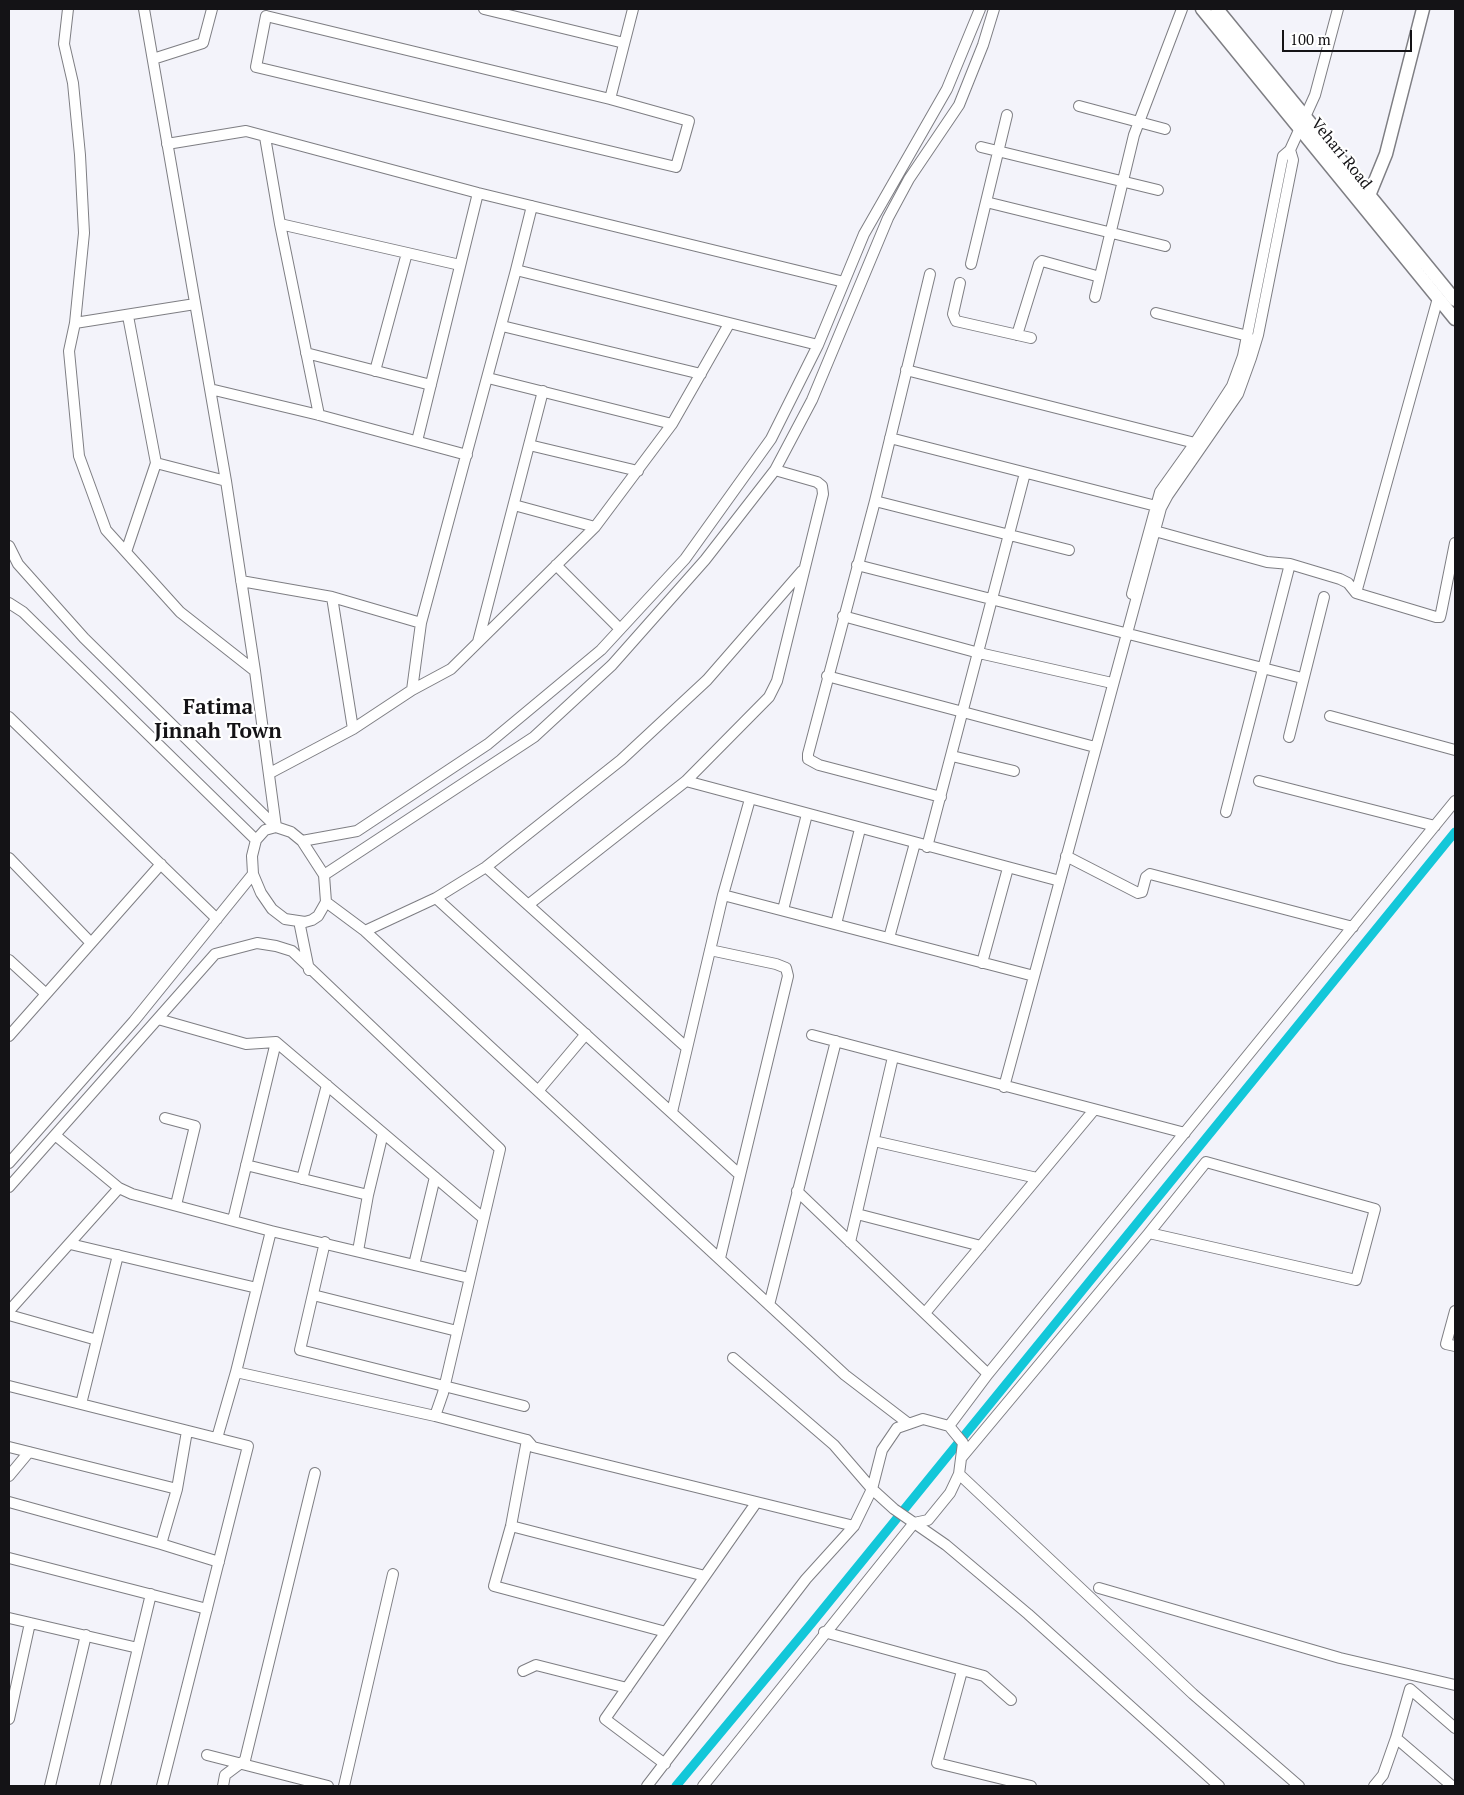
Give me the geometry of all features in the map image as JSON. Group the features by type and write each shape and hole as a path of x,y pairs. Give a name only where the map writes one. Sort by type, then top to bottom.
{"main road":[{"name":"Vehari Road","path":"1202,9 1302,122"},
{"name":"Vehari Road","path":"1217,9 1455,319"},
{"path":"1367,202 1386,154 1424,9"},
{"name":"Vehari Road","path":"1367,202 1455,300"}],"street":[{"path":"68,9 64,44 74,92 80,155 84,233 75,323 69,351 79,456 106,530 180,612 255,670"},
{"path":"144,9 226,482 270,773 276,827"},
{"path":"153,59 203,43 212,9"},
{"path":"484,9 624,43"},
{"path":"610,99 633,9"},
{"path":"302,841 357,831 488,744 602,650 685,559 771,438 818,345 864,234 947,89 980,9"},
{"path":"324,875 534,737 612,665 705,560 774,470 812,400 896,202 909,179 959,105 983,45 994,9"},
{"path":"1095,296 1138,122 1182,9"},
{"path":"1126,631 1125,622 1164,485 1195,443 1232,386 1248,336 1283,156 1290,150 1315,95 1338,9"},
{"path":"267,12 610,99 689,121 676,168 256,67 267,12"},
{"path":"1079,106 1165,130"},
{"path":"971,264 1007,115"},
{"path":"167,144 246,131 478,193 844,282"},
{"path":"265,136 280,224 319,415"},
{"path":"981,147 1158,190"},
{"path":"1004,1087 1126,631 1131,622 1154,530 1158,506 1238,394 1251,358 1258,335 1293,160 1290,150"},
{"path":"417,441 478,193"},
{"path":"986,202 1165,246"},
{"path":"412,690 422,623 502,326 532,206"},
{"path":"280,224 460,265"},
{"path":"375,371 407,253"},
{"path":"1017,335 1039,264 1042,261 1100,277"},
{"path":"516,270 818,345"},
{"path":"930,274 890,438 827,676 808,759 819,765 941,796"},
{"path":"960,283 953,318 1031,338"},
{"path":"1356,593 1438,298"},
{"path":"75,323 196,304"},
{"path":"1156,313 1248,336"},
{"path":"126,552 156,463 128,316"},
{"path":"270,773 353,729 412,690 451,669 595,527 672,424 729,324"},
{"path":"502,326 701,374"},
{"path":"306,353 431,385"},
{"path":"906,370 1195,443"},
{"path":"488,378 672,424"},
{"path":"210,389 319,415 467,455"},
{"path":"478,642 543,391"},
{"path":"890,438 1158,506"},
{"path":"529,445 638,471"},
{"path":"156,463 226,482"},
{"path":"528,905 686,781 769,697 777,681 822,494 822,486 817,482 774,470"},
{"path":"927,847 980,652 1025,473"},
{"path":"874,500 1069,550"},
{"path":"514,505 595,527"},
{"path":"1154,530 1267,562 1290,564 1340,579 1352,587 1356,593 1440,616 1455,543"},
{"path":"9,546 18,564"},
{"path":"9,554 84,638 276,827 291,832 302,841 324,875 326,902 318,916 305,922 286,919 272,908 261,893 253,874 252,856 256,840 265,830 276,827"},
{"path":"1226,812 1290,564"},
{"path":"556,565 620,629"},
{"path":"857,565 993,600 1126,631 1302,678"},
{"path":"365,931 436,898 486,867 621,760 707,680 804,568"},
{"path":"241,581 332,597 422,623"},
{"path":"332,597 353,729"},
{"path":"1289,737 1302,678 1324,597"},
{"path":"9,603 23,612 256,840"},
{"path":"843,616 980,652 1112,683"},
{"path":"827,676 1095,747"},
{"path":"1330,716 1455,750"},
{"path":"9,717 217,919"},
{"path":"952,756 1014,772"},
{"path":"1259,780 1435,826"},
{"path":"686,781 927,847 1060,881"},
{"path":"672,1112 723,894 750,799"},
{"path":"950,1426 988,1374 1455,801"},
{"path":"783,910 807,814"},
{"path":"836,924 860,828"},
{"path":"889,938 915,843"},
{"path":"1066,856 1138,893 1142,892 1146,877 1150,874 1353,927"},
{"path":"9,858 92,943"},
{"path":"9,1036 161,864"},
{"path":"486,867 687,1048"},
{"path":"982,963 1008,868"},
{"path":"9,1163 134,1021 253,874"},
{"path":"723,894 1034,976"},
{"path":"436,898 740,1175"},
{"path":"326,902 365,931 845,1375 909,1424"},
{"path":"298,921 310,970"},
{"path":"9,1187 216,954 257,944 276,946 292,951 500,1149 436,1416"},
{"path":"710,950 776,964 786,968 788,976 720,1258"},
{"path":"9,960 46,994"},
{"path":"158,1019 246,1044 276,1042 483,1218"},
{"path":"538,1091 586,1034"},
{"path":"812,1035 1004,1087 1185,1133"},
{"path":"769,1305 836,1041"},
{"path":"233,1220 276,1042"},
{"path":"850,1242 894,1057"},
{"path":"302,1179 327,1085"},
{"path":"925,1313 1094,1110"},
{"path":"165,1118 195,1126 176,1205"},
{"path":"358,1251 368,1195 383,1133"},
{"path":"55,1135 119,1188 132,1194 272,1231 325,1242 469,1278"},
{"path":"874,1141 1037,1178"},
{"path":"962,1457 1206,1162 1375,1208 1356,1280 1149,1233"},
{"path":"246,1165 368,1195"},
{"path":"414,1265 435,1177"},
{"path":"97,1340 9,1313 119,1188"},
{"path":"798,1191 988,1374"},
{"path":"857,1214 981,1246"},
{"path":"217,1438 272,1231"},
{"path":"325,1242 300,1350 524,1406"},
{"path":"70,1244 257,1288"},
{"path":"81,1404 118,1255"},
{"path":"313,1295 457,1330"},
{"path":"1455,1311 1446,1344 1455,1346"},
{"path":"733,1358 834,1445 872,1489 914,1523 946,1545 1028,1614 1219,1786"},
{"path":"236,1372 436,1416 527,1440 533,1447 854,1526"},
{"path":"9,1386 248,1446 162,1786"},
{"path":"647,1786 806,1579 854,1526 872,1489 882,1450 897,1428 923,1419 950,1426 963,1443 959,1474 950,1493 928,1520 914,1523 824,1632 703,1786"},
{"path":"160,1544 177,1489 187,1431"},
{"path":"527,1440 511,1526 494,1586 666,1632"},
{"path":"9,1446 177,1489"},
{"path":"9,1476 28,1452"},
{"path":"223,1786 226,1775 245,1760 315,1473"},
{"path":"959,1474 1193,1694 1299,1786"},
{"path":"9,1502 219,1562"},
{"path":"664,1764 605,1719 756,1503"},
{"path":"511,1526 705,1576"},
{"path":"9,1558 207,1609"},
{"path":"344,1786 393,1574"},
{"path":"1099,1588 1340,1658 1455,1685"},
{"path":"105,1786 150,1594"},
{"path":"9,1618 138,1648"},
{"path":"9,1718 30,1623"},
{"path":"824,1632 984,1676 1011,1700"},
{"path":"50,1786 86,1636"},
{"path":"523,1671 536,1664 627,1688"},
{"path":"9,1670 20,1673"},
{"path":"962,1671 937,1763 1031,1786"},
{"path":"1374,1786 1383,1775 1410,1689 1455,1728"},
{"path":"1396,1738 1452,1786"},
{"path":"207,1755 328,1786"}],"waterway":[{"path":"676,1786 811,1624 1455,832"}],"district":[{"name":"Fatima Jinnah Town","path":"218,720"}]}
